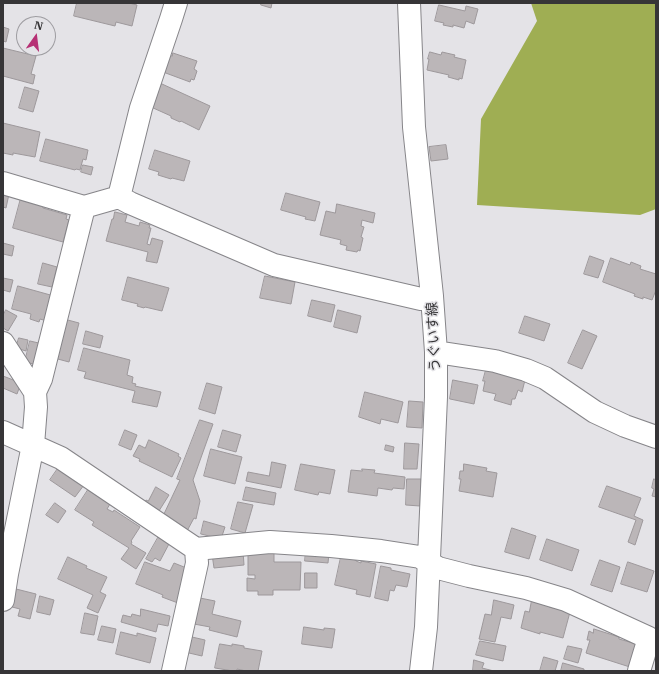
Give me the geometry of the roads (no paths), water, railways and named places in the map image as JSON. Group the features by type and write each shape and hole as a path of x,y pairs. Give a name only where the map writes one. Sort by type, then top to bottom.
{"street":[{"path":"119,197 141,108 176,3"},
{"name":"うぐいす線","path":"409,3 414,127 432,296 436,352 436,397 429,563 422,671"},
{"path":"3,183 84,207 119,197 274,265 421,299 432,296"},
{"path":"3,600 33,445 36,407 35,392 41,379 84,207"},
{"path":"3,342 35,392"},
{"path":"436,352 495,361 526,370 545,378 596,412 625,426 656,437"},
{"path":"3,432 61,458 196,548 270,542 381,551 420,557 438,568 526,588 566,600 649,638 639,671"},
{"path":"174,671 197,563 196,548"}]}
